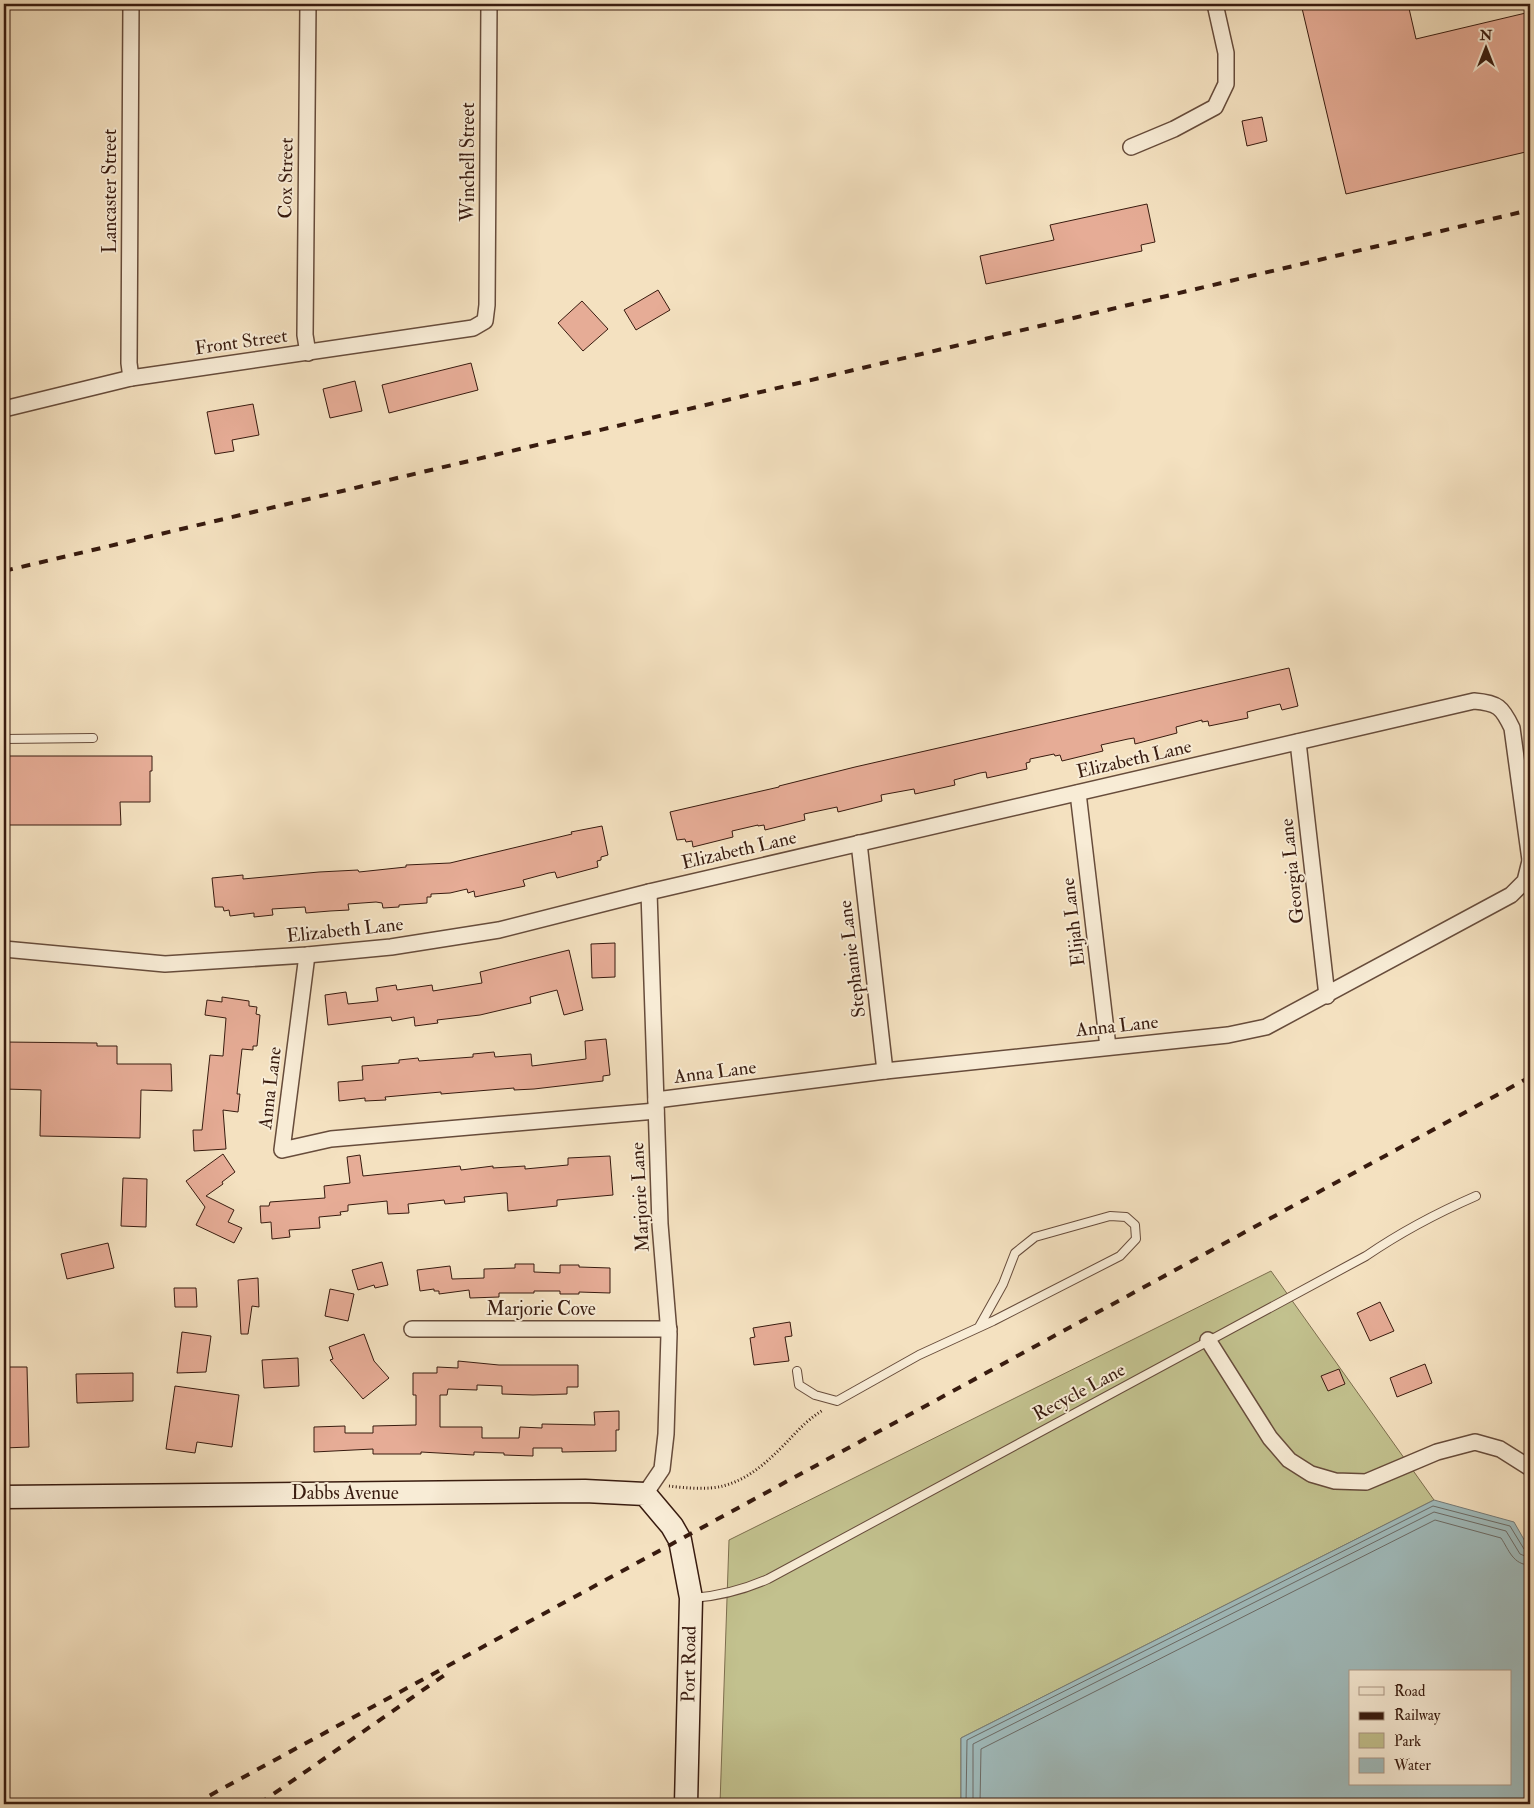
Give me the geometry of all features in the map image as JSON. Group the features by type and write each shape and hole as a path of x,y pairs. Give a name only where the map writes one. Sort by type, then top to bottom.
{"street":[{"name":"Lancaster Street","path":"131,4 128,363 131,378"},
{"name":"Cox Street","path":"308,4 305,325 308,352"},
{"name":"Winchell Street","path":"485,321 487,305 489,4"},
{"path":"1131,147 1174,129 1215,107 1226,84 1226,53 1215,4"},
{"name":"Front Street","path":"4,409 131,378 473,328 485,321"},
{"name":"Elizabeth Lane","path":"4,949 165,964 307,955 391,947 499,930 649,892 1474,701"},
{"name":"Anna Lane","path":"307,955 282,1150 331,1139 656,1105 885,1071 1228,1035 1266,1027 1511,895 1525,881 1530,860 1512,728 1504,712 1491,702 1474,701"},
{"name":"Georgia Lane","path":"1298,742 1326,996"},
{"name":"Elijah Lane","path":"1078,793 1108,1047"},
{"name":"Stephanie Lane","path":"859,843 885,1071"},
{"name":"Marjorie Lane","path":"645,1494 662,1469 666,1434 669,1330 660,1224 649,892"},
{"name":"Marjorie Cove","path":"412,1329 669,1330"},
{"path":"1208,1340 1270,1438 1289,1460 1311,1474 1335,1481 1366,1482 1437,1452 1475,1442 1500,1449 1530,1468"},
{"name":"Dabbs Avenue","path":"4,1497 585,1491 645,1494"},
{"name":"Port Road","path":"645,1494 672,1526 680,1540 690,1598 686,1804"}],"lane":[{"path":"4,739 93,738"},
{"name":"Recycle Lane","path":"690,1598 735,1592 768,1579 1366,1256 1392,1238 1431,1216 1476,1196"},
{"path":"797,1371 799,1385 815,1395 837,1401 919,1355 979,1327 1085,1276 1120,1256 1136,1239 1135,1225 1126,1217 1110,1216 1035,1237 1015,1253 1003,1284 979,1327"}],"path":[{"path":"669,1486 690,1488 722,1487 752,1474 781,1448 808,1419 837,1401"}],"green space":[{"path":"1271,1271 1434,1500 961,1738 961,1804 720,1804 729,1540"}],"water":[{"path":"1434,1500 1514,1522 1530,1550 1530,1804 961,1804 961,1738"}],"building":[{"path":"1301,4 1408,4 1416,39 1530,12 1530,151 1346,194"},
{"path":"1262,117 1267,141 1247,146 1242,121"},
{"path":"1147,204 1155,242 1141,245 1142,251 986,284 980,256 1054,240 1050,225"},
{"path":"658,290 670,310 636,330 624,310"},
{"path":"582,301 608,329 583,351 558,323"},
{"path":"471,363 478,390 389,413 382,385"},
{"path":"355,381 362,411 330,418 323,389"},
{"path":"253,404 259,435 232,440 234,451 215,454 207,412"},
{"path":"1289,668 1298,706 1282,710 1280,704 1247,712 1248,718 1209,726 1208,721 1202,722 1202,720 1176,727 1177,733 1135,744 1134,738 1101,745 1103,751 1062,761 1060,755 1055,756 1054,754 1030,759 1030,762 1026,763 1027,769 987,778 986,772 980,773 954,780 955,785 915,794 914,789 881,795 882,801 838,812 837,807 804,814 805,820 765,830 764,825 758,825 732,831 733,837 693,847 692,841 686,842 685,839 677,840 670,812 855,767"},
{"path":"4,756 152,756 150,802 120,802 121,825 4,825"},
{"path":"602,826 608,855 601,857 601,860 597,861 598,867 557,878 555,872 549,873 523,880 525,886 475,897 474,891 468,893 467,889 450,893 431,894 431,897 427,897 427,903 399,905 399,907 383,908 382,903 376,902 348,904 349,910 306,913 305,907 272,909 273,915 254,917 254,913 230,916 229,910 224,911 223,907 215,907 212,878 243,875 243,879 319,872 358,870 359,872 406,867 406,865 450,863 572,834 571,832"},
{"path":"615,943 615,977 592,978 591,944"},
{"path":"569,950 583,1010 564,1015 557,990 530,997 531,1003 480,1015 437,1020 438,1023 415,1026 414,1017 392,1021 391,1017 328,1025 325,995 346,992 348,1004 378,1001 376,988 396,985 397,990 432,985 433,991 482,983 480,972"},
{"path":"222,997 249,1001 249,1006 257,1007 256,1014 260,1015 257,1046 253,1046 253,1050 242,1049 237,1094 240,1094 238,1112 223,1110 226,1149 194,1151 193,1130 202,1130 210,1055 223,1056 226,1018 205,1015 207,1000 222,1002"},
{"path":"606,1039 610,1075 603,1076 603,1081 534,1089 514,1090 514,1088 441,1094 441,1092 385,1097 386,1100 365,1101 365,1098 339,1101 338,1082 363,1080 362,1066 399,1063 399,1060 418,1058 419,1061 473,1057 473,1054 494,1052 495,1057 531,1054 532,1066 586,1059 585,1041"},
{"path":"4,1042 97,1043 97,1046 117,1046 117,1064 171,1064 172,1091 141,1090 140,1138 40,1136 41,1090 4,1089"},
{"path":"223,1154 235,1172 222,1182 223,1184 206,1196 234,1210 228,1222 242,1228 234,1243 196,1225 205,1207 186,1181"},
{"path":"360,1155 363,1176 460,1166 461,1170 493,1166 493,1168 525,1166 525,1169 568,1165 568,1158 610,1156 613,1195 557,1200 557,1206 508,1211 507,1193 464,1197 465,1202 445,1204 444,1200 408,1204 409,1213 388,1214 387,1201 348,1205 348,1211 340,1212 341,1215 319,1217 320,1228 289,1230 290,1237 272,1239 271,1222 261,1223 260,1206 269,1206 270,1202 325,1198 324,1186 350,1183 347,1157"},
{"path":"123,1178 147,1179 146,1227 121,1226"},
{"path":"108,1243 114,1268 67,1279 61,1254"},
{"path":"382,1262 388,1285 375,1288 374,1285 358,1290 352,1270"},
{"path":"515,1264 534,1264 534,1272 560,1273 560,1265 610,1268 610,1293 579,1292 579,1294 560,1294 560,1291 534,1291 534,1293 499,1293 499,1297 470,1298 469,1290 439,1294 439,1291 434,1291 434,1289 420,1291 417,1270 450,1266 452,1279 484,1278 484,1269 515,1268"},
{"path":"258,1278 259,1307 252,1306 248,1334 241,1334 238,1280"},
{"path":"174,1288 196,1288 197,1307 175,1307"},
{"path":"330,1289 354,1294 348,1321 325,1316"},
{"path":"1380,1302 1394,1331 1370,1341 1357,1313"},
{"path":"790,1322 792,1336 785,1337 789,1361 754,1365 750,1338 755,1337 753,1328"},
{"path":"182,1332 211,1336 206,1372 177,1373"},
{"path":"364,1334 374,1361 389,1378 363,1399 330,1360 333,1359 329,1347"},
{"path":"298,1358 299,1386 264,1388 262,1360"},
{"path":"458,1361 499,1365 578,1365 578,1387 567,1387 567,1394 533,1395 502,1394 502,1386 477,1385 477,1390 448,1389 447,1395 440,1395 440,1427 482,1427 482,1438 519,1438 520,1427 542,1428 542,1424 595,1425 594,1412 619,1411 619,1430 616,1430 616,1451 562,1452 562,1448 533,1448 533,1456 474,1452 474,1455 421,1452 421,1454 373,1454 373,1449 314,1452 314,1427 345,1426 345,1433 373,1433 373,1426 416,1425 416,1395 413,1395 413,1373 437,1373 437,1367 458,1368"},
{"path":"1425,1364 1432,1383 1397,1397 1390,1378"},
{"path":"4,1367 27,1367 29,1447 4,1448"},
{"path":"1339,1369 1345,1384 1328,1391 1321,1376"},
{"path":"133,1373 133,1401 77,1403 76,1374"},
{"path":"175,1386 239,1395 232,1447 197,1442 195,1453 166,1449"}],"railway":[{"path":"4,571 1530,210"},
{"path":"194,1804 1530,1077"},
{"path":"259,1804 446,1674"}]}
